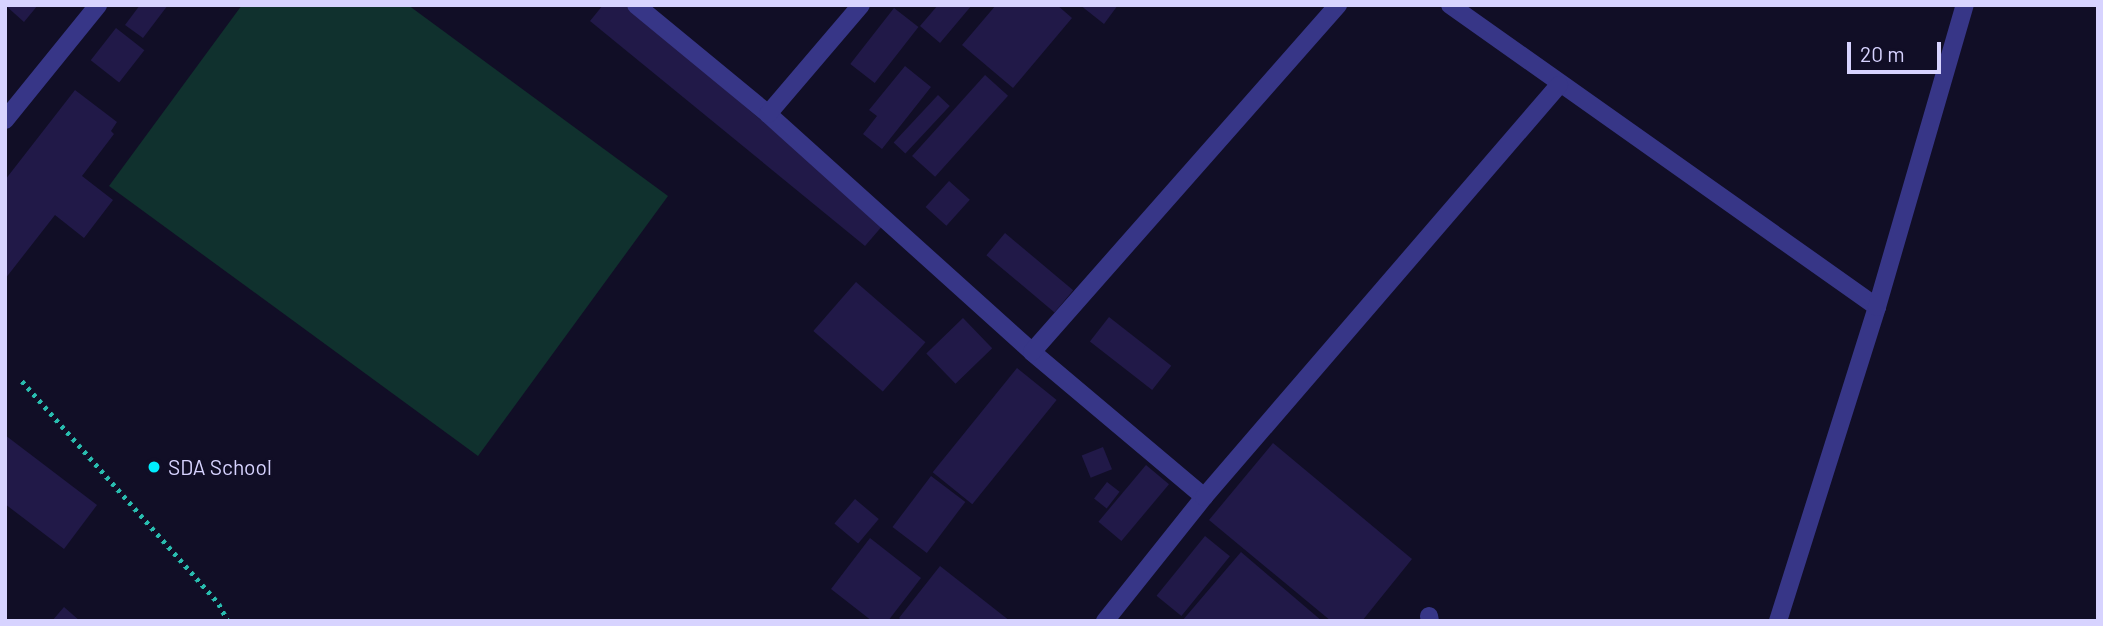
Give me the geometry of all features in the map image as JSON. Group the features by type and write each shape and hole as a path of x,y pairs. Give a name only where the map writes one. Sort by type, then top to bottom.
{"street":[{"path":"5,120 98,5"},
{"path":"636,5 768,114 1032,352 1205,497"},
{"path":"768,114 861,5"},
{"path":"1032,352 1338,5"},
{"path":"1450,5 1559,85 1877,307"},
{"path":"1777,621 1877,307 1965,5"},
{"path":"1105,621 1205,497 1559,85"}],"path":[{"path":"22,382 219,604 228,621"}],"green space":[{"path":"242,5 408,5 668,196 478,456 109,186"}],"building":[{"path":"5,5 38,5 24,22"},
{"path":"140,5 168,5 143,38 125,25"},
{"path":"603,5 625,5 884,224 865,246 590,21"},
{"path":"938,5 972,5 940,43 920,26"},
{"path":"996,5 1057,5 1072,18 1013,88 962,45"},
{"path":"1080,5 1118,5 1104,24"},
{"path":"894,8 918,27 875,83 850,64"},
{"path":"116,28 144,50 119,82 91,60"},
{"path":"905,66 931,87 882,149 863,134 877,116 869,110"},
{"path":"985,75 1008,96 935,177 912,156"},
{"path":"75,90 117,122 111,131 114,134 82,176 113,200 84,238 55,215 5,279 5,180"},
{"path":"938,95 950,106 905,153 894,143"},
{"path":"949,181 970,200 946,226 926,207"},
{"path":"1005,233 1073,290 1055,312 986,255"},
{"path":"856,282 925,342 883,391 813,331"},
{"path":"1109,317 1171,366 1152,390 1090,341"},
{"path":"963,318 992,348 955,384 926,353"},
{"path":"1017,368 1057,400 972,504 933,472"},
{"path":"5,435 97,505 64,549 5,504"},
{"path":"1273,443 1412,559 1362,621 1331,621 1209,520"},
{"path":"1103,447 1112,469 1091,478 1082,456"},
{"path":"1146,465 1169,484 1121,541 1098,522"},
{"path":"931,476 965,502 927,553 892,527"},
{"path":"1107,482 1120,492 1107,508 1094,499"},
{"path":"855,499 879,519 858,543 834,524"},
{"path":"1205,536 1230,556 1181,616 1157,596"},
{"path":"870,538 921,578 888,621 872,621 831,589"},
{"path":"1241,552 1322,621 1182,621"},
{"path":"940,566 1010,621 903,621 899,618"},
{"path":"64,607 80,621 52,621"}],"place":[{"name":"SDA School","path":"154,467"}]}
